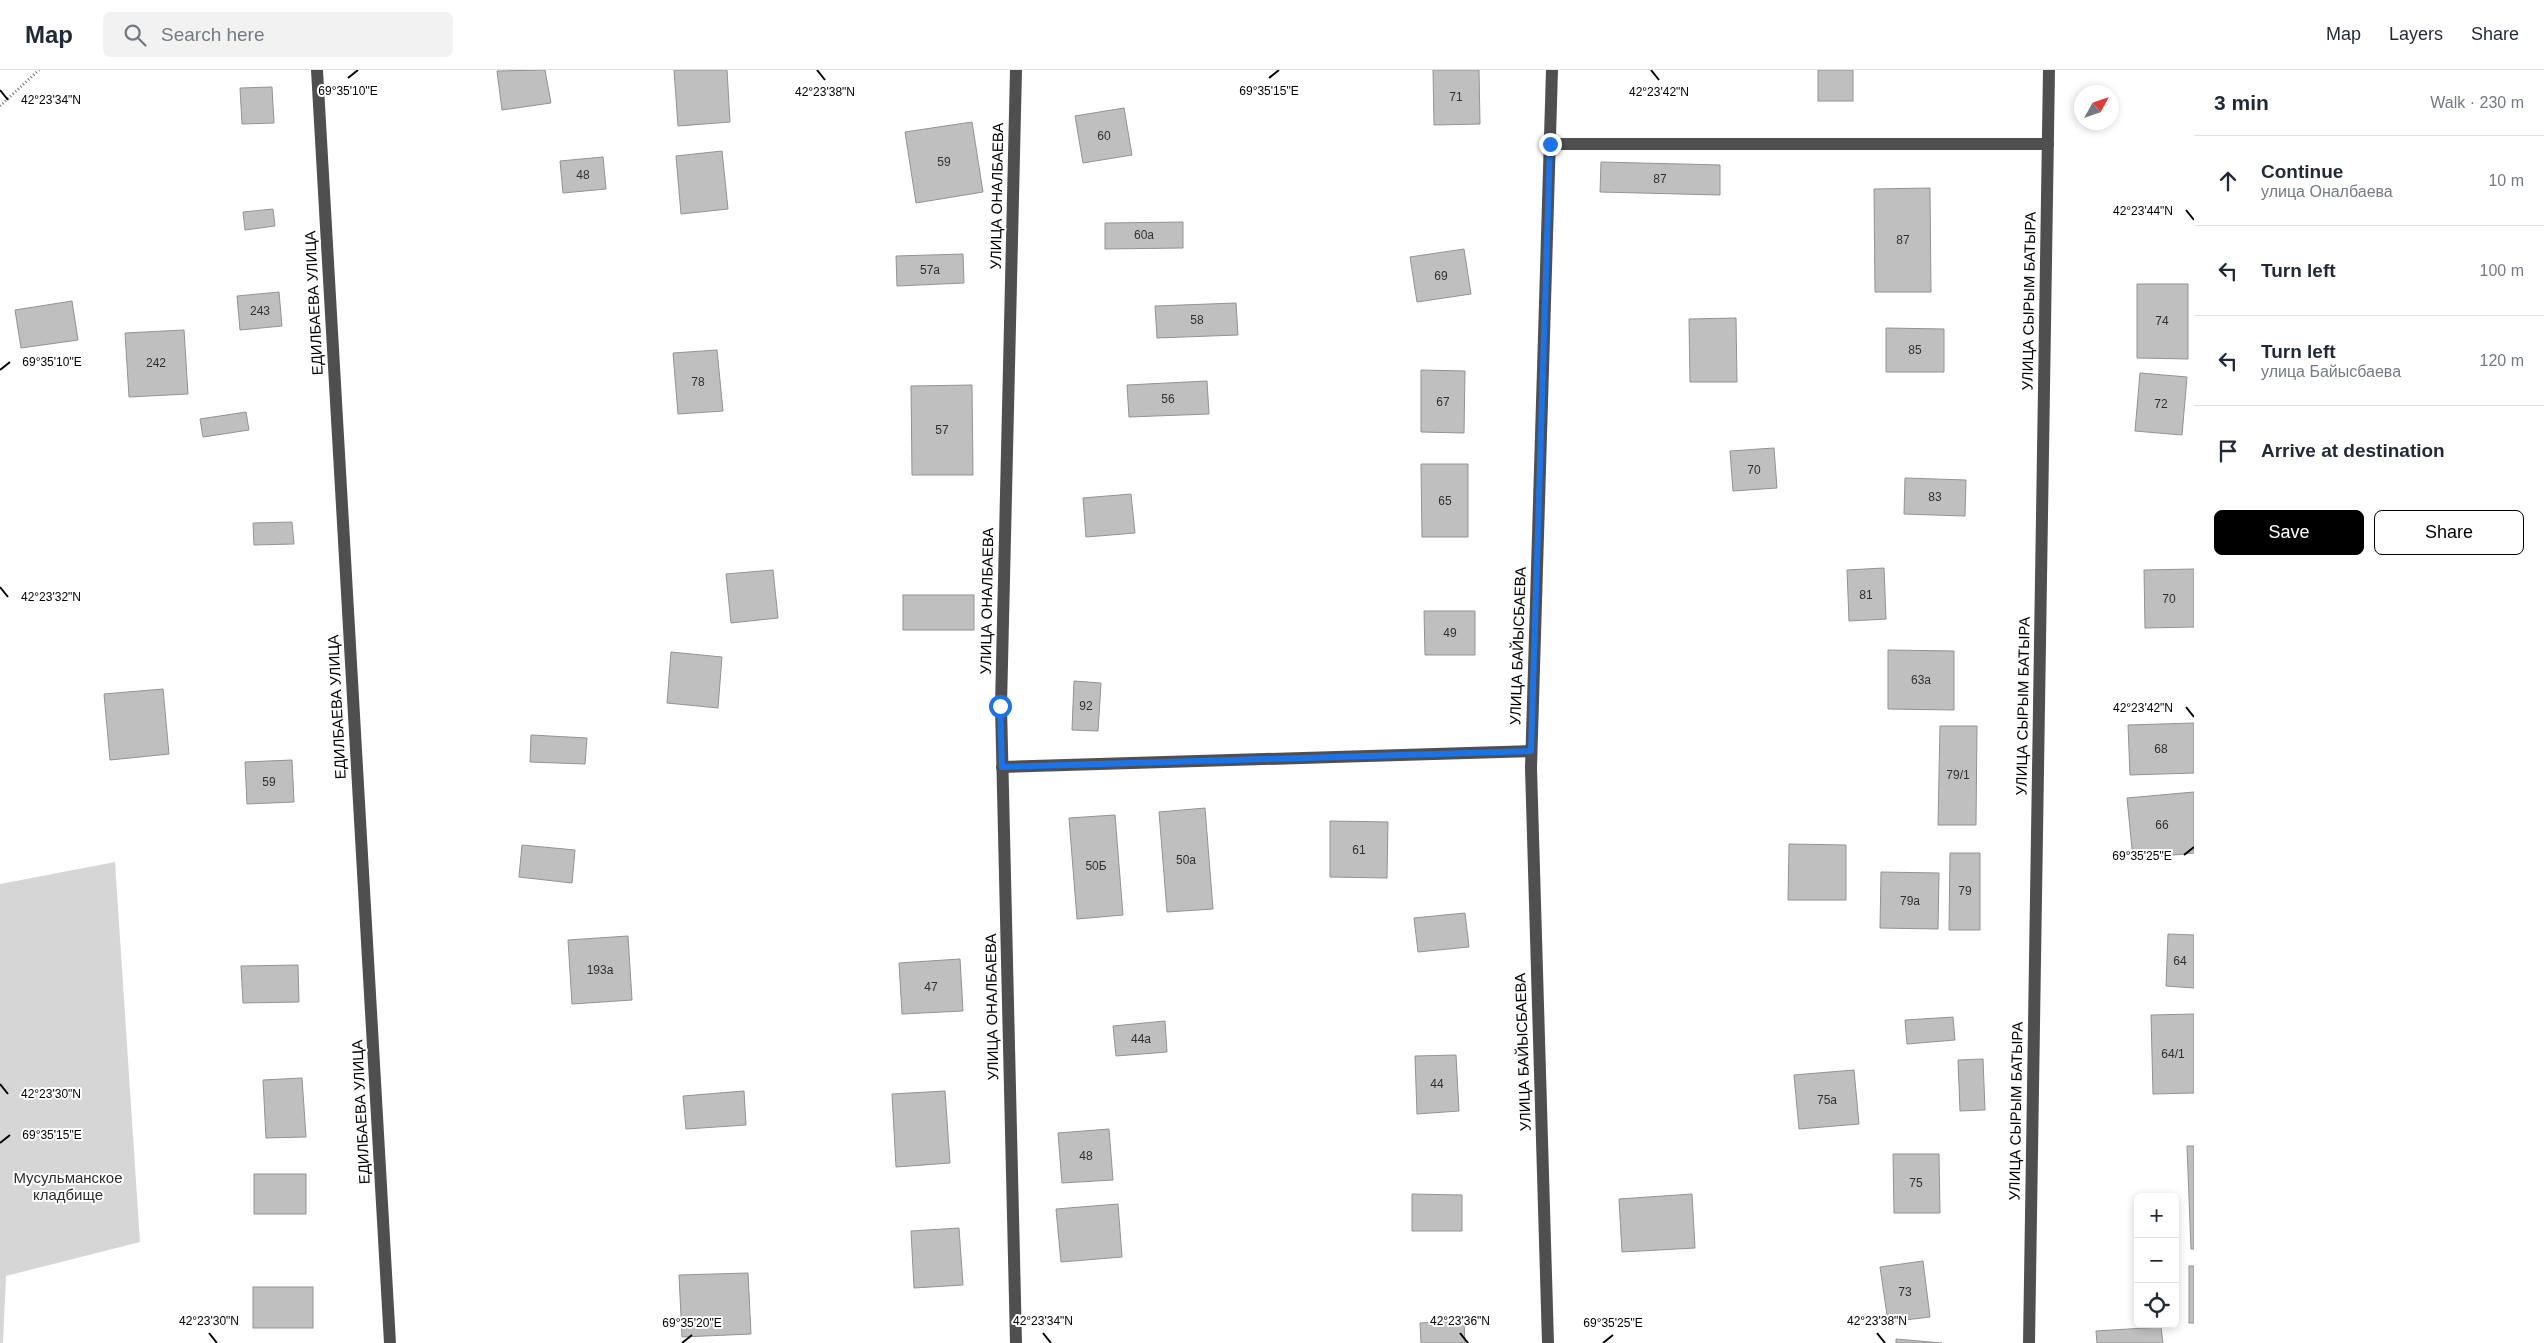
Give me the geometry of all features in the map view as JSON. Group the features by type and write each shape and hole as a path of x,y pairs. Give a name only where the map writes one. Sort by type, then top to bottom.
{"street":[{"name":"ЕДИЛБАЕВА УЛИЦА","path":"317,70 390,1343"},
{"name":"УЛИЦА ОНАЛБАЕВА","path":"1016,70 1000,706 1016,1343"},
{"name":"УЛИЦА БАЙЫСБАЕВА","path":"1548,1343 1531,751 1552,70"},
{"name":"УЛИЦА СЫРЫМ БАТЫРА","path":"2028,1343 2049,70"},
{"path":"1550,144 2048,144"},
{"path":"1002,767 1531,751"}],"path":[{"path":"0,106 39,70"}],"green space":[{"name":"Мусульманское кладбище","path":"115,862 140,1242 6,1276 3,1343 0,1343 0,884"}],"building":[{"path":"545,70 551,103 502,110 497,71"},
{"path":"674,70 727,70 730,122 678,126"},
{"path":"1433,70 1479,70 1480,124 1434,125"},
{"path":"1818,70 1853,70 1853,101 1818,101"},
{"path":"272,87 274,123 242,124 240,88"},
{"path":"1124,108 1132,155 1083,163 1075,116"},
{"path":"972,122 983,192 916,203 905,132"},
{"path":"722,151 728,209 681,214 676,156"},
{"path":"603,157 606,189 563,193 560,161"},
{"path":"1601,162 1720,165 1720,195 1600,192"},
{"path":"1930,188 1931,292 1875,292 1874,189"},
{"path":"273,209 275,226 245,230 243,212"},
{"path":"1183,222 1183,248 1105,249 1105,223"},
{"path":"1464,249 1471,294 1417,302 1410,257"},
{"path":"963,254 964,283 897,286 896,256"},
{"path":"2137,284 2188,284 2188,359 2137,358"},
{"path":"279,292 282,326 240,330 237,296"},
{"path":"72,301 78,340 21,348 15,310"},
{"path":"1236,303 1238,335 1157,338 1155,306"},
{"path":"1736,318 1737,382 1690,382 1689,319"},
{"path":"1886,328 1944,329 1944,372 1886,372"},
{"path":"184,330 188,394 129,397 125,333"},
{"path":"717,350 723,411 678,414 673,353"},
{"path":"1421,370 1465,371 1464,433 1421,432"},
{"path":"2140,373 2187,377 2182,435 2135,431"},
{"path":"1207,381 1209,414 1129,417 1127,385"},
{"path":"972,385 973,475 912,475 911,386"},
{"path":"246,412 249,430 203,437 200,419"},
{"path":"1774,448 1777,488 1733,491 1730,451"},
{"path":"1421,464 1468,464 1468,537 1422,537"},
{"path":"1905,478 1966,480 1965,516 1904,514"},
{"path":"1131,494 1135,533 1086,537 1083,498"},
{"path":"292,522 294,544 254,545 253,523"},
{"path":"1884,568 1886,619 1849,621 1847,570"},
{"path":"2194,569 2194,627 2145,628 2144,570"},
{"path":"773,570 778,618 731,623 726,574"},
{"path":"903,595 974,595 974,630 903,630"},
{"path":"1424,611 1475,611 1475,655 1425,655"},
{"path":"1888,650 1954,651 1954,710 1888,709"},
{"path":"671,652 722,657 718,708 667,703"},
{"path":"1074,681 1101,683 1098,731 1072,730"},
{"path":"163,689 169,754 110,760 104,694"},
{"path":"2194,723 2194,773 2130,775 2128,725"},
{"path":"1940,726 1977,726 1976,825 1938,825"},
{"path":"531,735 587,738 585,764 530,762"},
{"path":"292,760 294,802 247,804 245,762"},
{"path":"2194,792 2194,853 2133,859 2127,798"},
{"path":"1205,808 1213,909 1167,912 1159,812"},
{"path":"1115,815 1123,915 1077,919 1069,818"},
{"path":"1330,821 1388,822 1387,878 1330,877"},
{"path":"1789,844 1846,845 1846,900 1788,900"},
{"path":"522,845 575,850 572,883 519,877"},
{"path":"1950,853 1980,853 1980,930 1949,930"},
{"path":"1881,872 1939,873 1938,929 1880,928"},
{"path":"1465,913 1469,947 1418,952 1414,918"},
{"path":"2168,934 2194,935 2194,988 2166,986"},
{"path":"628,936 632,1000 572,1004 568,940"},
{"path":"960,959 963,1011 902,1014 899,963"},
{"path":"298,965 299,1002 243,1003 241,966"},
{"path":"2194,1014 2194,1093 2153,1094 2151,1015"},
{"path":"1953,1017 1955,1040 1907,1044 1905,1020"},
{"path":"1165,1021 1167,1052 1116,1056 1113,1026"},
{"path":"1456,1055 1459,1111 1417,1114 1415,1056"},
{"path":"1983,1059 1985,1110 1960,1111 1958,1060"},
{"path":"1854,1070 1859,1124 1799,1129 1794,1075"},
{"path":"302,1078 306,1137 266,1138 263,1080"},
{"path":"744,1091 746,1125 686,1129 683,1096"},
{"path":"945,1091 950,1163 896,1167 892,1094"},
{"path":"1109,1129 1113,1180 1062,1183 1058,1133"},
{"path":"2187,1146 2194,1146 2194,1249 2191,1249"},
{"path":"1893,1154 1939,1154 1940,1213 1894,1213"},
{"path":"254,1174 306,1174 306,1214 254,1214"},
{"path":"1412,1194 1462,1195 1462,1231 1412,1231"},
{"path":"1692,1194 1695,1248 1622,1252 1619,1199"},
{"path":"1118,1204 1122,1257 1061,1262 1056,1209"},
{"path":"959,1228 963,1285 914,1288 911,1231"},
{"path":"1923,1261 1930,1317 1888,1322 1880,1267"},
{"path":"2189,1266 2194,1266 2194,1323 2189,1323"},
{"path":"748,1273 751,1334 682,1337 679,1275"},
{"path":"253,1287 313,1287 313,1328 253,1328"},
{"path":"1464,1321 1465,1343 1421,1343 1420,1323"},
{"path":"2161,1328 2163,1343 2097,1343 2096,1331"},
{"path":"1896,1339 1942,1343 1896,1343"}],"route":[{"path":"1000,706 1002,767 1531,751 1550,144"}]}
